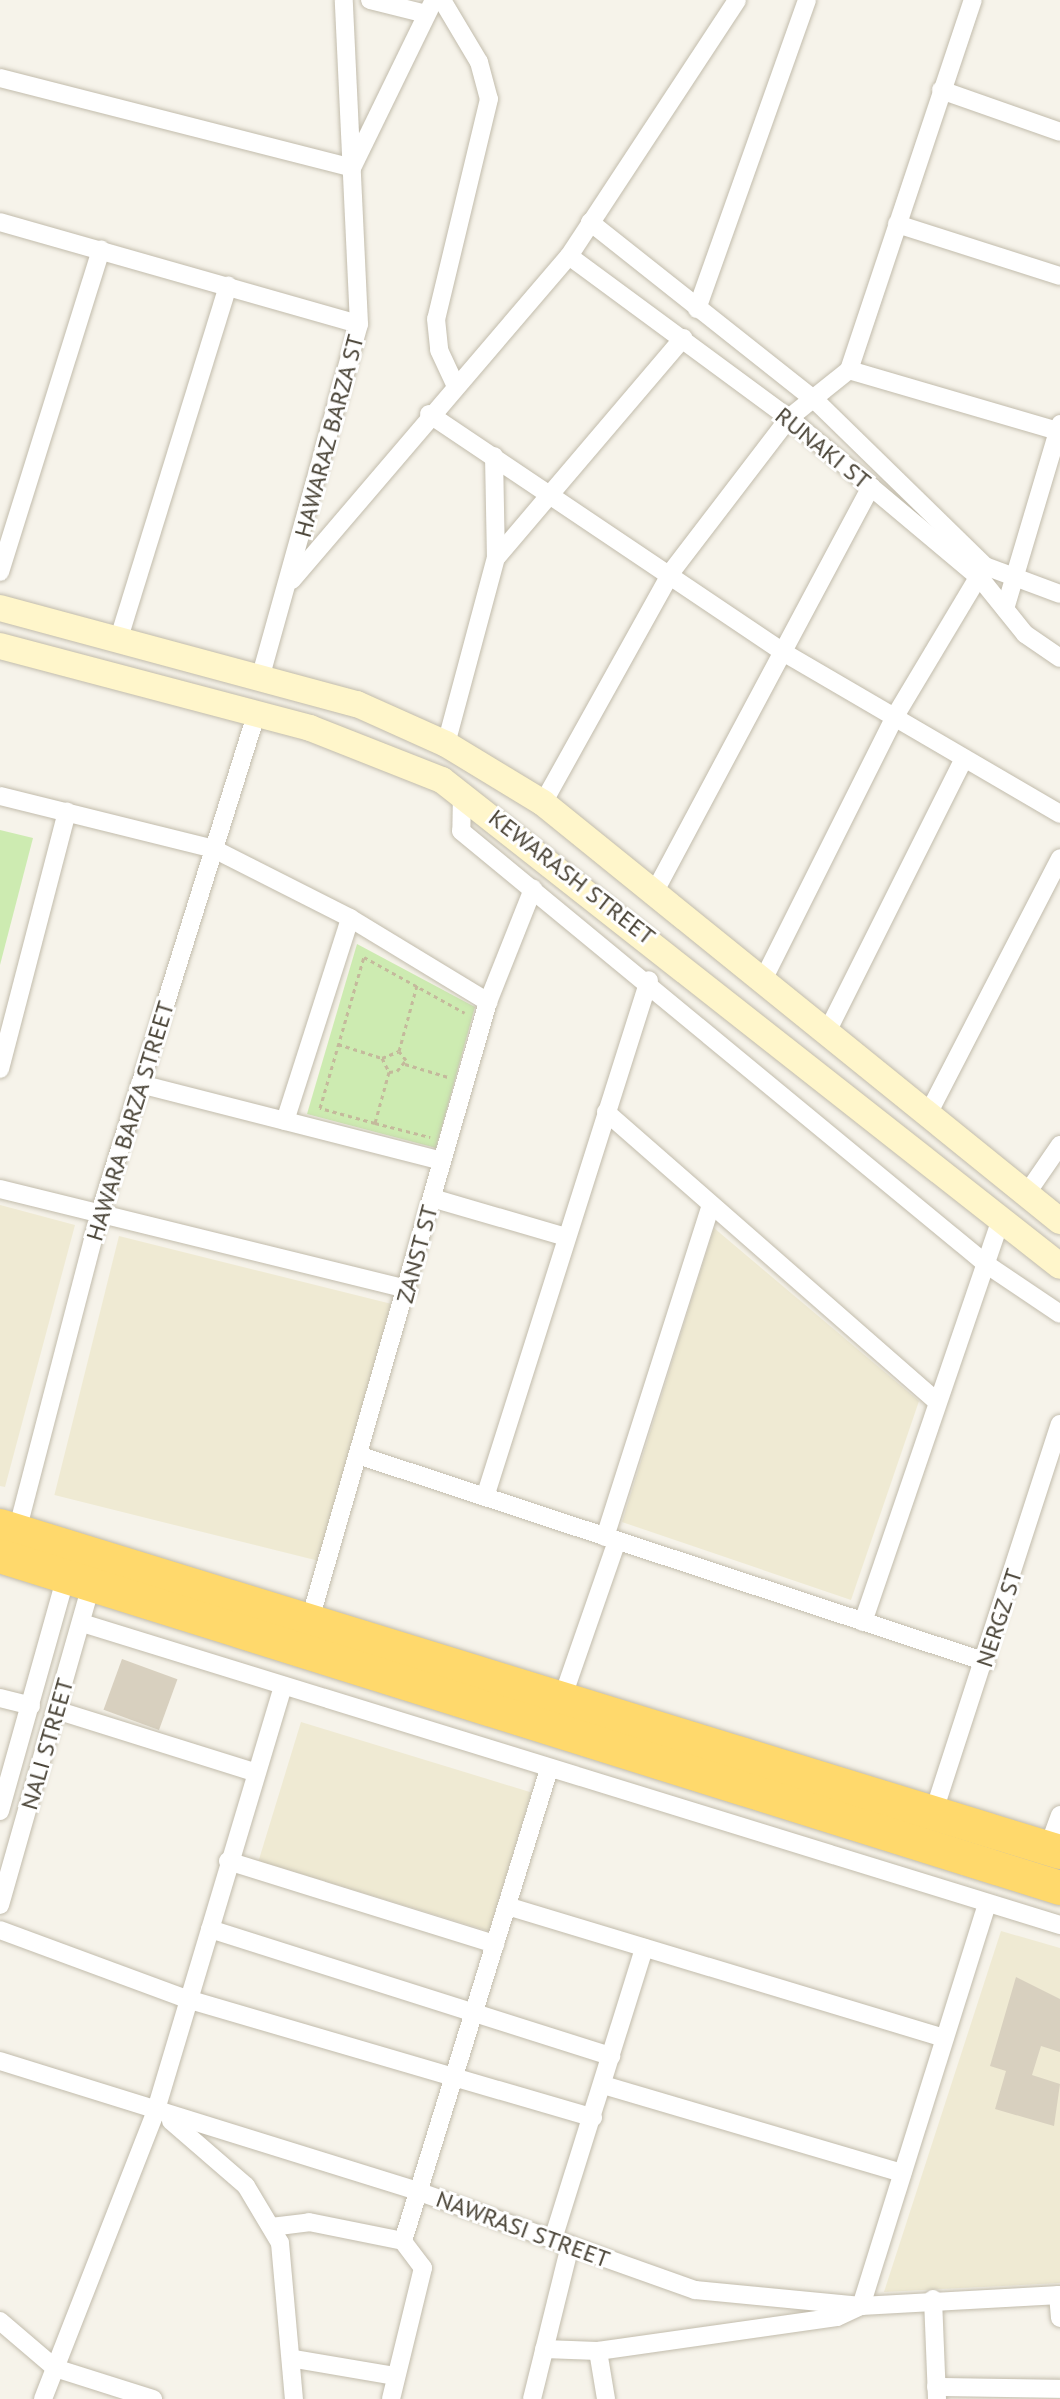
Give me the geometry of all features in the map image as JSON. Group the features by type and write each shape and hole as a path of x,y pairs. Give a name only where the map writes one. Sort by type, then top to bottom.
{"highway":[{"path":"6,1538 79,1580 1060,1888"},
{"path":"6,1538 563,1696 1054,1850"}],"main road":[{"name":"KEWARASH STREET","path":"0,608 261,675 357,704 446,744 543,803 1025,1196 1060,1221"},
{"name":"KEWARASH STREET","path":"0,646 345,739 462,792 1060,1266"}],"street":[{"name":"HAWARAZ BARZA ST","path":"261,675 292,580 359,324 344,0"},
{"path":"0,78 352,168 430,7 370,0"},
{"path":"442,0 479,62 489,99 436,319 439,350 456,386"},
{"path":"292,580 429,414 569,256 737,0"},
{"path":"697,309 807,0"},
{"path":"543,803 672,571 789,418 817,402 849,370 973,0"},
{"path":"941,90 1060,132"},
{"path":"0,222 359,324"},
{"name":"RUNAKI ST","path":"590,222 817,402 982,572 1005,609 1060,658"},
{"path":"897,224 1060,276"},
{"path":"0,572 101,249"},
{"name":"RUNAKI ST","path":"569,256 789,418 982,572"},
{"path":"119,638 228,285"},
{"path":"496,558 555,496 683,338"},
{"path":"849,370 1059,428 1005,609"},
{"path":"429,414 672,571 783,652 1060,814"},
{"path":"446,744 496,558 494,456"},
{"path":"654,893 871,486"},
{"path":"762,982 894,718 982,572 1016,578 1060,594"},
{"name":"HAWARA BARZA STREET","path":"6,1538 100,1213 256,715"},
{"path":"826,1034 964,759"},
{"path":"462,792 461,831 649,980 986,1264 1060,1314"},
{"path":"0,796 214,849 350,918 488,1002"},
{"path":"1,1061 67,812"},
{"path":"927,1116 1060,858"},
{"name":"ZANST ST","path":"309,1623 361,1456 441,1161 488,1002 533,889"},
{"path":"285,1121 350,918"},
{"path":"485,1497 649,980"},
{"path":"140,1084 441,1161"},
{"path":"606,1112 937,1402"},
{"path":"1025,1196 1060,1145"},
{"path":"0,1189 408,1289"},
{"path":"432,1198 566,1237"},
{"path":"563,1696 711,1204"},
{"path":"863,1622 1001,1220"},
{"name":"NERGZ ST","path":"934,1811 986,1662 1060,1424"},
{"path":"361,1456 986,1662"},
{"name":"NALI STREET","path":"0,1905 82,1623 79,1580"},
{"name":"NALI STREET","path":"0,1811 31,1706 79,1580"},
{"path":"82,1623 1060,1925"},
{"path":"43,2399 160,2115 187,1999 254,1772 283,1686"},
{"path":"0,1698 31,1706"},
{"path":"56,1710 254,1772"},
{"path":"403,2241 417,2191 456,2081 549,1768"},
{"path":"1054,1850 1060,1815"},
{"path":"228,1861 495,1944"},
{"path":"544,2349 598,2351 837,2317 861,2306 987,1903"},
{"path":"507,1906 944,2038"},
{"path":"210,1929 611,2056"},
{"path":"0,1930 187,1999 456,2081 593,2118"},
{"path":"532,2399 544,2349 561,2242 593,2118 644,1948"},
{"name":"NAWRASI STREET","path":"0,2061 160,2115 417,2191 695,2290 861,2306 933,2299 1059,2295"},
{"path":"603,2085 902,2173"},
{"path":"160,2115 246,2186 280,2243 295,2359 294,2399"},
{"path":"271,2227 309,2222 403,2241 423,2268 391,2399"},
{"path":"1059,2295 1060,2318"},
{"path":"933,2299 936,2393 1060,2389"},
{"path":"0,2321 55,2368 153,2399"},
{"path":"598,2351 606,2399"},
{"path":"295,2359 396,2376"}],"path":[{"path":"437,1122 433,1137 320,1108 364,957 417,984 465,1014 462,1026"},
{"path":"405,1064 399,1051 417,984"},
{"path":"338,1044 382,1058 399,1051"},
{"path":"375,1123 389,1072 382,1058"},
{"path":"389,1072 405,1064 449,1077"},
{"path":"445,1092 453,1065"}],"shaded area":[{"path":"0,1205 75,1225 5,1487 0,1486"},
{"path":"714,1228 919,1401 851,1600 622,1522"},
{"path":"119,1236 391,1304 326,1563 54,1495"},
{"path":"301,1722 531,1792 489,1931 259,1861"},
{"path":"1001,1931 1060,1948 1060,2283 884,2292"}],"green space":[{"path":"0,830 33,838 0,965"},
{"path":"357,944 475,1007 436,1148 307,1114"}],"building":[{"path":"122,1659 177,1679 159,1730 104,1710"},
{"path":"1016,1977 1060,1999 1060,2052 1041,2046 1032,2075 1060,2084 1054,2126 995,2109 1006,2071 990,2066"}]}
